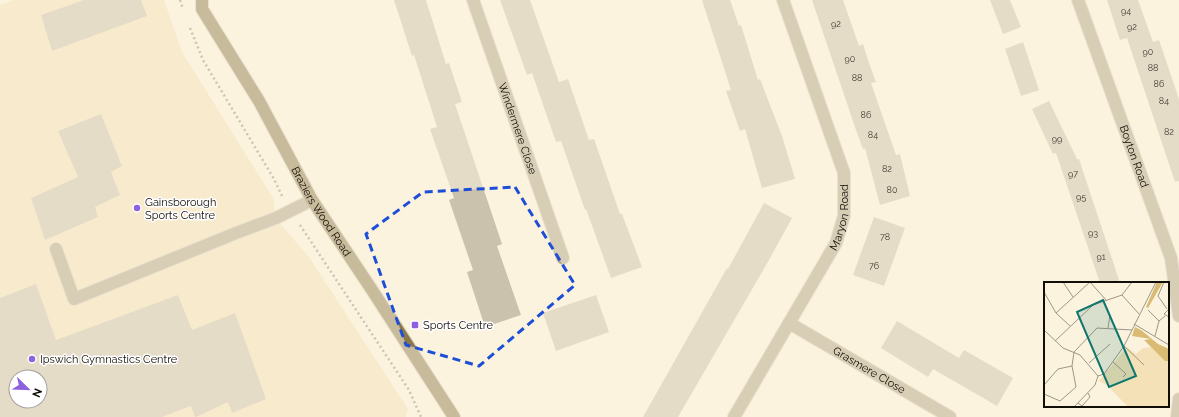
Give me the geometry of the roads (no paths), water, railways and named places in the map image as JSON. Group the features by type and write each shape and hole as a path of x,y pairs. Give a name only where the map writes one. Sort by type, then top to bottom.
{"street":[{"name":"Braziers Wood Road","path":"202,0 202,9 259,101 312,200 454,417"},
{"name":"Windermere Close","path":"473,0 563,258"},
{"name":"Maryon Road","path":"734,417 836,243 844,216 844,173 783,0"},
{"name":"Boyton Road","path":"1078,0 1171,258 1179,316"},
{"path":"56,249 74,299 276,218 312,200"},
{"name":"Grasmere Close","path":"789,323 950,417"},
{"path":"1177,417 1179,399"}],"place":[{"name":"Gainsborough Sports Centre","path":"137,208"},
{"name":"Sports Centre","path":"415,325"},
{"name":"Ipswich Gymnastics Centre","path":"32,359"}]}
